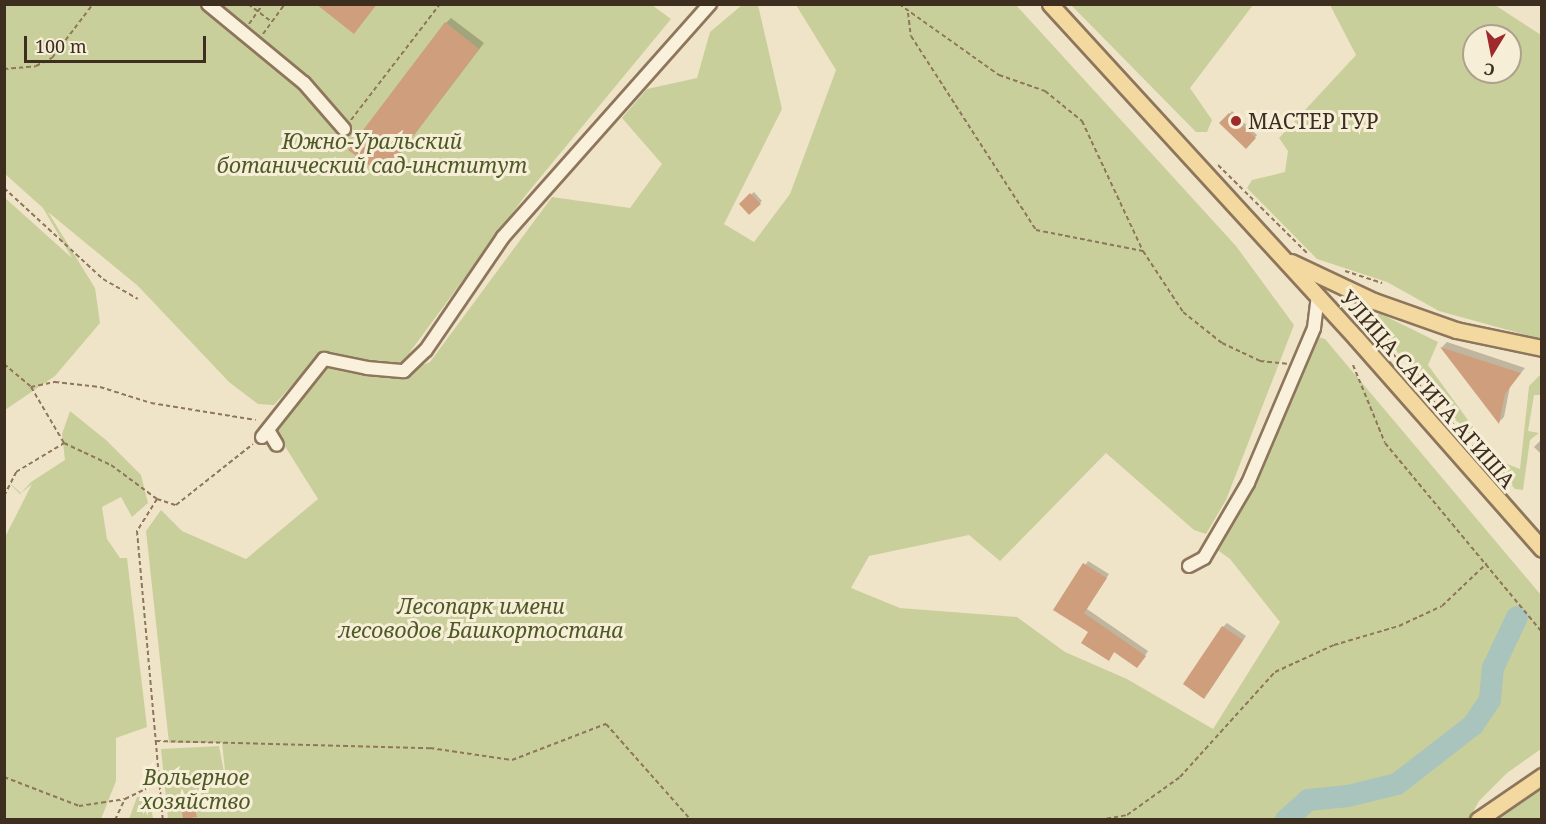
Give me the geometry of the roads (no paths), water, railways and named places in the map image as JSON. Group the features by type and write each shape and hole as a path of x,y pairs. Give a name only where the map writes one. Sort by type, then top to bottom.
{"main road":[{"name":"УЛИЦА САГИТА АГИША","path":"1050,4 1318,296 1542,549"},
{"name":"УЛИЦА САГИТА АГИША","path":"1283,258 1374,301 1456,330 1542,348"},
{"path":"1478,819 1496,814 1542,776"}],"street":[{"path":"208,4 304,83 344,129"},
{"path":"277,445 265,433 324,359 367,368 404,371 426,350 503,237 710,4"},
{"path":"1189,566 1204,558 1248,483 1295,365 1314,328 1318,296"}],"waterway":[{"path":"1286,820 1308,800 1348,796 1397,784 1473,725 1490,700 1493,668 1517,617"}],"place":[{"name":"МАСТЕР ГУР","path":"1236,121"}],"park label":[{"name":"Южно-Уральский ботанический сад-институт","path":"372,153"},
{"name":"Лесопарк имени лесоводов Башкортостана","path":"481,618"},
{"name":"Вольерное хозяйство","path":"196,789"}]}
